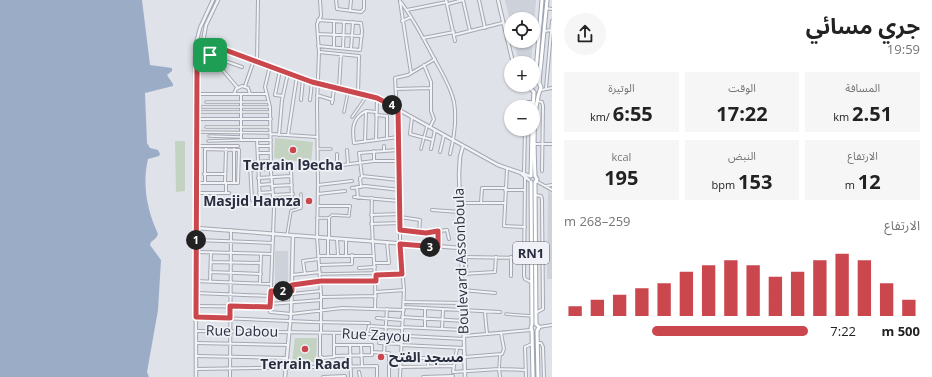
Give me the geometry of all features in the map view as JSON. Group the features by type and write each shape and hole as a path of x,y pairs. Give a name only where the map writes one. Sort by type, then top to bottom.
{"main road":[{"path":"537,56 542,0"},
{"path":"540,84 547,0"},
{"path":"534,92 535,100"},
{"name":"RN1","path":"532,136 531,282 532,316 534,327 537,331 538,377"},
{"path":"532,179 535,176 535,136"},
{"name":"RN1","path":"532,179 535,195 537,302 532,344 533,377"},
{"path":"532,291 536,290"},
{"path":"532,302 537,302"}],"street":[{"path":"196,377 196,46 198,32 213,0"},
{"path":"197,66 208,47 204,41 205,27 218,0"},
{"path":"245,86 255,60 258,0"},
{"path":"320,0 320,16 318,20 319,52 317,84 317,237 322,298 320,333 321,357 332,358 334,356 372,355 372,345 334,345"},
{"path":"336,0 336,9 350,11 363,11 364,0"},
{"path":"350,0 350,11"},
{"path":"400,0 423,38 447,83 453,98 455,117 450,154"},
{"path":"400,0 411,73"},
{"path":"407,10 463,0 470,31"},
{"path":"479,0 485,28"},
{"path":"498,0 502,23 511,56"},
{"path":"447,2 455,41"},
{"path":"209,7 213,9"},
{"path":"546,8 552,9"},
{"path":"402,21 411,17"},
{"path":"318,20 362,23 360,50 318,46"},
{"path":"546,88 552,21"},
{"path":"334,22 334,48"},
{"path":"343,48 344,22"},
{"path":"351,49 354,22"},
{"path":"423,38 470,31 502,23"},
{"path":"544,31 552,30"},
{"path":"318,34 362,36"},
{"path":"196,46 199,42 204,41 317,84 377,98 463,146 552,190"},
{"path":"197,50 200,53 220,48"},
{"path":"197,66 220,48"},
{"path":"319,52 358,55 360,57 358,94"},
{"path":"339,90 341,54"},
{"path":"210,55 237,88"},
{"path":"400,377 404,290 400,244 400,161 395,78 411,73 434,59"},
{"path":"218,64 225,61 242,67"},
{"path":"541,61 548,62"},
{"path":"424,65 431,80 431,111 434,119 430,128"},
{"path":"270,66 266,85 271,112 271,177 273,194 273,243 270,312 291,314 322,309 375,308 463,311 484,310 485,313 500,312"},
{"path":"280,70 275,95 283,96"},
{"path":"279,134 283,96 288,73"},
{"path":"288,135 297,76"},
{"path":"301,100 303,79"},
{"path":"310,100 312,82"},
{"path":"540,84 546,88"},
{"path":"234,94 237,88 245,86"},
{"path":"245,86 249,90 250,94"},
{"path":"396,89 431,88"},
{"path":"540,91 546,88 552,88"},
{"path":"332,103 334,89"},
{"path":"344,112 348,92"},
{"path":"195,94 267,94"},
{"path":"241,94 241,139"},
{"path":"317,95 333,100"},
{"path":"352,117 366,96"},
{"path":"376,140 377,98"},
{"path":"206,102 269,102"},
{"path":"540,103 543,104 542,171"},
{"path":"202,107 270,107"},
{"path":"366,111 360,115 352,126 354,143 398,137"},
{"path":"366,111 387,116 386,138"},
{"path":"365,141 366,111"},
{"path":"195,112 271,112"},
{"path":"412,117 409,134 433,140"},
{"path":"195,119 271,119"},
{"path":"421,149 427,126"},
{"path":"206,127 271,128"},
{"path":"431,148 435,130"},
{"path":"196,132 271,133 317,137"},
{"path":"440,152 444,135"},
{"path":"209,136 271,140"},
{"path":"524,136 524,278 531,282"},
{"path":"208,141 241,139"},
{"path":"257,140 260,201"},
{"path":"535,144 552,144"},
{"path":"196,146 238,146"},
{"path":"257,146 271,146"},
{"path":"384,146 384,151"},
{"name":"Boulevard Assonboula","path":"463,146 459,166 465,377"},
{"path":"196,192 228,193 226,183 226,149"},
{"path":"234,149 234,183"},
{"path":"318,149 331,149"},
{"path":"196,183 205,183 234,183 239,181 239,150 205,150 205,183"},
{"path":"347,150 348,164"},
{"path":"361,187 362,176 359,153 399,150"},
{"path":"374,151 374,161"},
{"path":"258,153 271,153"},
{"path":"337,154 337,166"},
{"path":"250,170 290,168 292,176 292,203 273,203 252,200 250,170 251,163 271,160"},
{"path":"318,168 360,164 374,161 400,161"},
{"path":"507,169 504,227 525,227"},
{"path":"204,174 226,174"},
{"path":"258,178 292,176"},
{"path":"362,176 399,180"},
{"path":"318,185 352,181"},
{"path":"259,185 292,185"},
{"path":"545,186 552,186"},
{"path":"357,187 358,198"},
{"path":"352,188 361,187 400,190"},
{"path":"481,203 482,188 524,190"},
{"path":"318,194 345,191"},
{"path":"259,193 293,194"},
{"path":"287,235 291,211 301,208 301,194"},
{"path":"535,195 541,196 542,199 543,309 537,312"},
{"path":"354,197 399,201"},
{"path":"372,198 371,224 376,274 375,308"},
{"path":"460,203 505,202"},
{"path":"317,218 329,218 332,215 349,216 350,206 318,206"},
{"path":"432,210 460,212"},
{"path":"371,215 400,214"},
{"path":"400,217 420,220 419,232"},
{"path":"328,256 329,218"},
{"path":"371,224 400,223"},
{"path":"196,228 461,248"},
{"path":"230,377 231,230"},
{"path":"400,230 419,232 447,231 448,239"},
{"path":"438,231 438,247"},
{"path":"285,377 292,303 293,236"},
{"path":"525,236 531,236"},
{"path":"337,238 338,255"},
{"path":"346,239 346,255"},
{"path":"196,240 273,243"},
{"path":"375,263 389,262 387,242"},
{"path":"196,252 272,254"},
{"path":"210,282 211,252"},
{"path":"260,283 261,254"},
{"path":"305,274 303,261 338,255 374,256"},
{"path":"320,265 352,264 352,255"},
{"path":"462,257 525,258"},
{"path":"466,257 466,273"},
{"path":"462,274 495,272 496,257"},
{"path":"510,257 511,276"},
{"path":"210,262 261,263"},
{"path":"359,268 375,267"},
{"path":"210,272 261,274"},
{"path":"292,275 320,273 402,274"},
{"path":"195,281 271,284"},
{"path":"292,285 321,281 376,281"},
{"path":"271,291 292,292 321,290"},
{"path":"376,292 404,290"},
{"path":"463,290 495,293"},
{"path":"196,293 270,296"},
{"path":"270,304 292,303 322,298 376,296"},
{"path":"404,302 463,303"},
{"path":"196,306 270,307"},
{"path":"384,353 384,335 387,309"},
{"path":"425,328 426,309"},
{"path":"442,310 442,329"},
{"path":"485,313 487,334"},
{"path":"506,314 532,316"},
{"path":"196,317 321,322 369,322"},
{"path":"377,318 425,318 464,321"},
{"path":"534,327 552,325"},
{"path":"367,334 369,326 464,330"},
{"name":"Rue Zayou","path":"289,332 464,337 523,331 534,327"},
{"name":"Rue Dabou","path":"196,331 289,332"},
{"path":"334,333 334,356"},
{"path":"500,377 500,355 503,353 504,349 501,333"},
{"path":"196,343 288,345"},
{"path":"379,343 464,348"},
{"path":"537,344 541,343 543,347 544,377"},
{"path":"526,377 525,347 532,344"},
{"path":"350,345 351,377"},
{"path":"361,345 362,366"},
{"path":"423,377 453,376 454,358 457,348"},
{"path":"372,352 389,353 389,377"},
{"path":"465,357 500,355"},
{"path":"196,356 286,358"},
{"path":"400,358 454,358"},
{"path":"428,358 428,367"},
{"path":"196,370 377,366 377,377"},
{"path":"400,367 453,366"},
{"path":"453,372 499,369 526,370"},
{"path":"359,372 360,377"},
{"path":"323,377 345,376"}],"shaded area":[{"path":"505,0 536,0 535,12 508,12"},
{"path":"516,48 532,48 532,56 517,56"},
{"path":"548,191 552,193 552,279 547,279"},
{"path":"275,251 288,251 288,287 275,287"}],"green space":[{"name":"Terrain l9echa","path":"275,138 313,142 311,163 274,158"},
{"path":"175,141 185,141 185,191 176,192"},
{"name":"Terrain Raad","path":"295,338 317,338 316,362 292,362"}],"water":[{"path":"0,0 142,0 150,65 172,68 172,71 167,75 173,86 145,93 147,143 150,148 158,150 160,154 159,156 148,159 145,178 148,207 158,234 150,245 161,260 158,310 147,372 149,377 0,377"}],"place":[{"name":"Terrain l9echa","path":"293,150"},
{"name":"Masjid Hamza","path":"309,201"},
{"name":"Terrain Raad","path":"305,349"},
{"name":"مسجد الفتح","path":"381,357"}],"route":[{"path":"220,48 312,82 334,89 377,98 398,109 400,230 426,233 438,231 438,247 400,244 402,274 376,275 376,281 321,281 292,285 292,291 271,291 270,307 230,306 230,318 196,317 195,102 197,66 210,55 220,48"}]}
